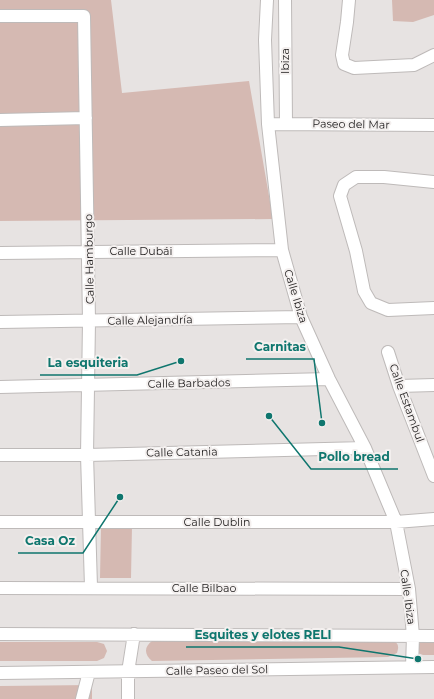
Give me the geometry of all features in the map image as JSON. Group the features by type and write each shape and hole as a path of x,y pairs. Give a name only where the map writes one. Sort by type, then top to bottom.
{"street":[{"name":"Calle Ibiza","path":"268,0 265,40 268,124 282,250 301,316 329,380 365,448 396,522 409,589 413,636 412,667"},
{"name":"Ibiza","path":"285,0 286,123"},
{"path":"349,0 348,22 342,55 344,64 354,68 414,65 434,55"},
{"name":"Calle Hamburgo","path":"0,16 84,16 89,251 89,385 87,455 91,587"},
{"path":"0,120 86,118"},
{"name":"Paseo del Mar","path":"268,124 434,125"},
{"path":"434,182 384,177 356,177 344,185 340,196 356,251 364,291 371,303 388,310 434,308"},
{"name":"Calle Dubái","path":"0,253 282,250"},
{"name":"Calle Alejandría","path":"0,322 301,316"},
{"name":"Calle Estambul","path":"388,352 399,386 429,449 434,476"},
{"name":"Calle Barbados","path":"0,387 329,380"},
{"path":"399,386 434,385"},
{"name":"Calle Catania","path":"0,455 87,455 365,448"},
{"name":"Calle Dublin","path":"0,522 396,522 434,520"},
{"name":"Calle Bilbao","path":"0,588 91,587 409,589"},
{"path":"0,634 434,636"},
{"path":"128,699 128,672 134,634"},
{"name":"Calle Paseo del Sol","path":"0,673 434,667"},
{"path":"82,699 89,672"}],"shaded area":[{"path":"0,0 111,0 122,93 249,81 273,219 0,221"},
{"path":"392,0 434,0 434,15 413,22 393,21"},
{"path":"101,526 132,526 131,578 100,578"},
{"path":"388,640 396,642 398,647 397,653 388,657 152,661 146,653 146,648 152,641"},
{"path":"422,641 434,641 434,655 423,655 418,653 418,646"},
{"path":"0,642 97,642 104,644 107,651 104,658 97,661 0,661"},
{"path":"92,685 92,699 0,699 0,686"}],"place":[{"name":"La esquiteria","path":"181,361"},
{"name":"Pollo bread","path":"269,416"},
{"name":"Carnitas","path":"322,423"},
{"name":"Casa Oz","path":"120,497"},
{"name":"Esquites y elotes RELI","path":"418,659"}]}
